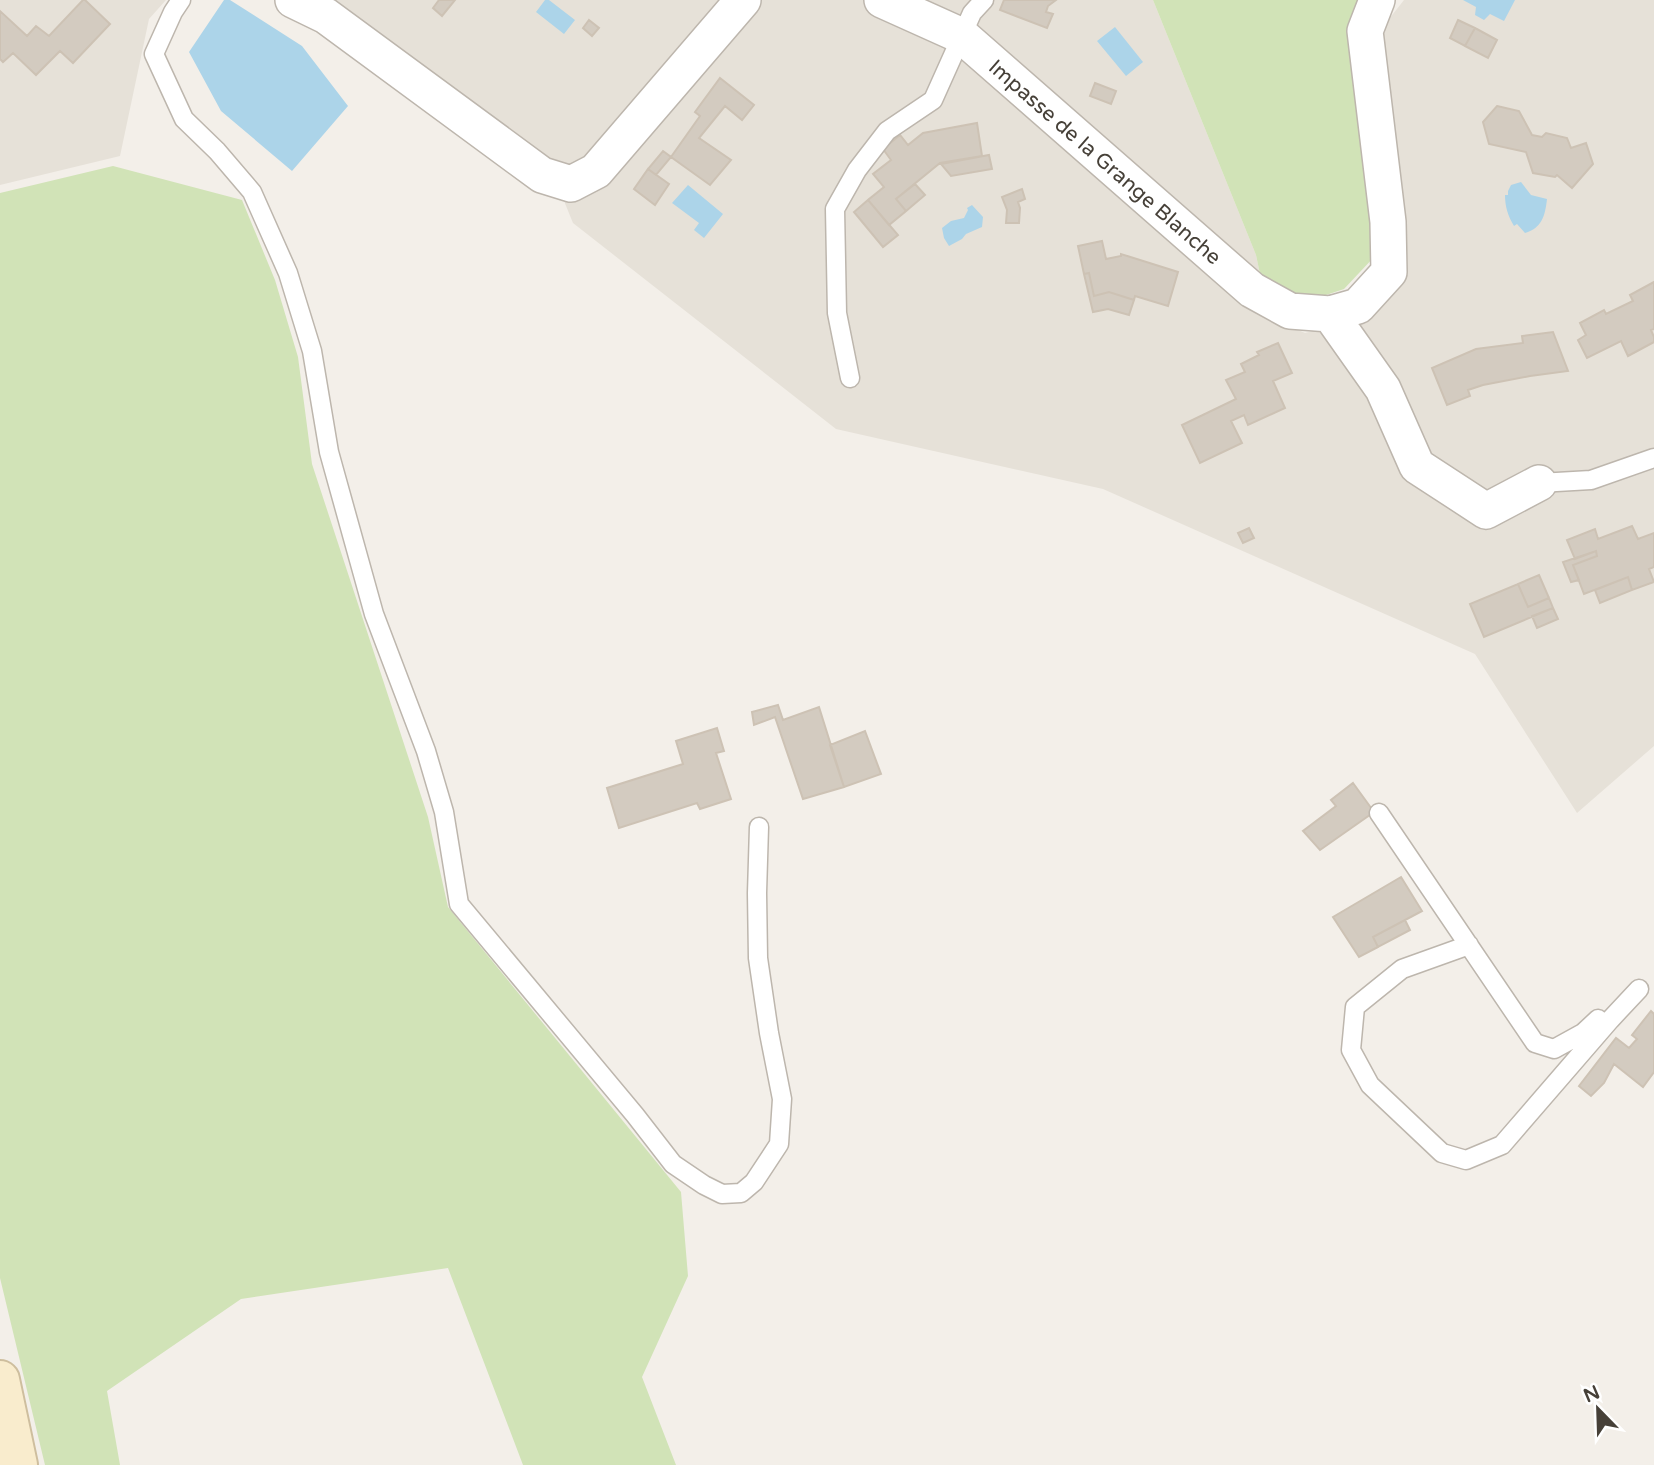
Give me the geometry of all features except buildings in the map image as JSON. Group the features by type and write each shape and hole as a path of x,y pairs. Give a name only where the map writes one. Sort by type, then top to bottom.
{"main road":[{"path":"0,1380 18,1465"}],"street":[{"path":"293,0 326,16 542,175 571,184 596,170 743,0"},
{"name":"Impasse de la Grange Blanche","path":"882,0 962,36 1252,290 1290,311 1330,314 1357,306 1389,272 1388,222 1365,31 1377,0"},
{"path":"1330,314 1383,389 1417,467 1486,511 1539,483"}],"lane":[{"path":"181,0 154,54 184,119 217,151 252,192 288,274 312,351 329,452 374,614 426,751 444,812 459,904 673,1164 722,1194 741,1193 754,1182 779,1144 782,1098 758,958 759,827"},
{"path":"850,377 837,313 835,209 857,170 887,131 933,100 972,13 984,0"},
{"path":"1539,483 1591,480 1654,458"},
{"path":"1379,813 1535,1043 1554,1049 1583,1033 1620,998 1646,991"},
{"path":"1469,945 1402,969 1355,1007 1351,1050 1370,1085 1443,1153 1466,1160 1502,1144 1610,1020 1646,991"}],"shaded area":[{"path":"0,0 166,0 149,19 120,156 0,185"},
{"path":"322,0 1153,0 1256,255 1260,274 1254,310 1305,333 1367,317 1405,266 1378,33 1404,0 1654,0 1654,746 1577,813 1475,654 1103,489 836,429 573,223 549,164"}],"green space":[{"path":"1153,0 1358,0 1352,15 1375,206 1375,256 1344,289 1317,298 1277,295 1260,274 1256,255"},
{"path":"113,166 242,200 275,280 298,357 312,464 428,817 448,907 681,1192 688,1276 642,1377 676,1465 523,1465 448,1268 241,1299 107,1391 120,1465 45,1465 0,1278 0,193"}],"water":[{"path":"224,0 230,0 302,46 348,106 292,171 221,111 189,52"},
{"path":"545,0 549,0 575,20 564,34 536,12"},
{"path":"1463,0 1515,0 1504,21 1490,14 1484,20 1475,15 1476,7"},
{"path":"1115,27 1143,62 1126,76 1097,41"},
{"path":"1521,182 1531,195 1547,199 1542,220 1535,228 1525,233 1517,224 1514,226 1505,199 1511,185"},
{"path":"688,185 723,214 704,238 694,230 699,223 672,203"},
{"path":"972,205 983,217 982,227 949,246 942,228 951,221 964,218 967,208"}]}
